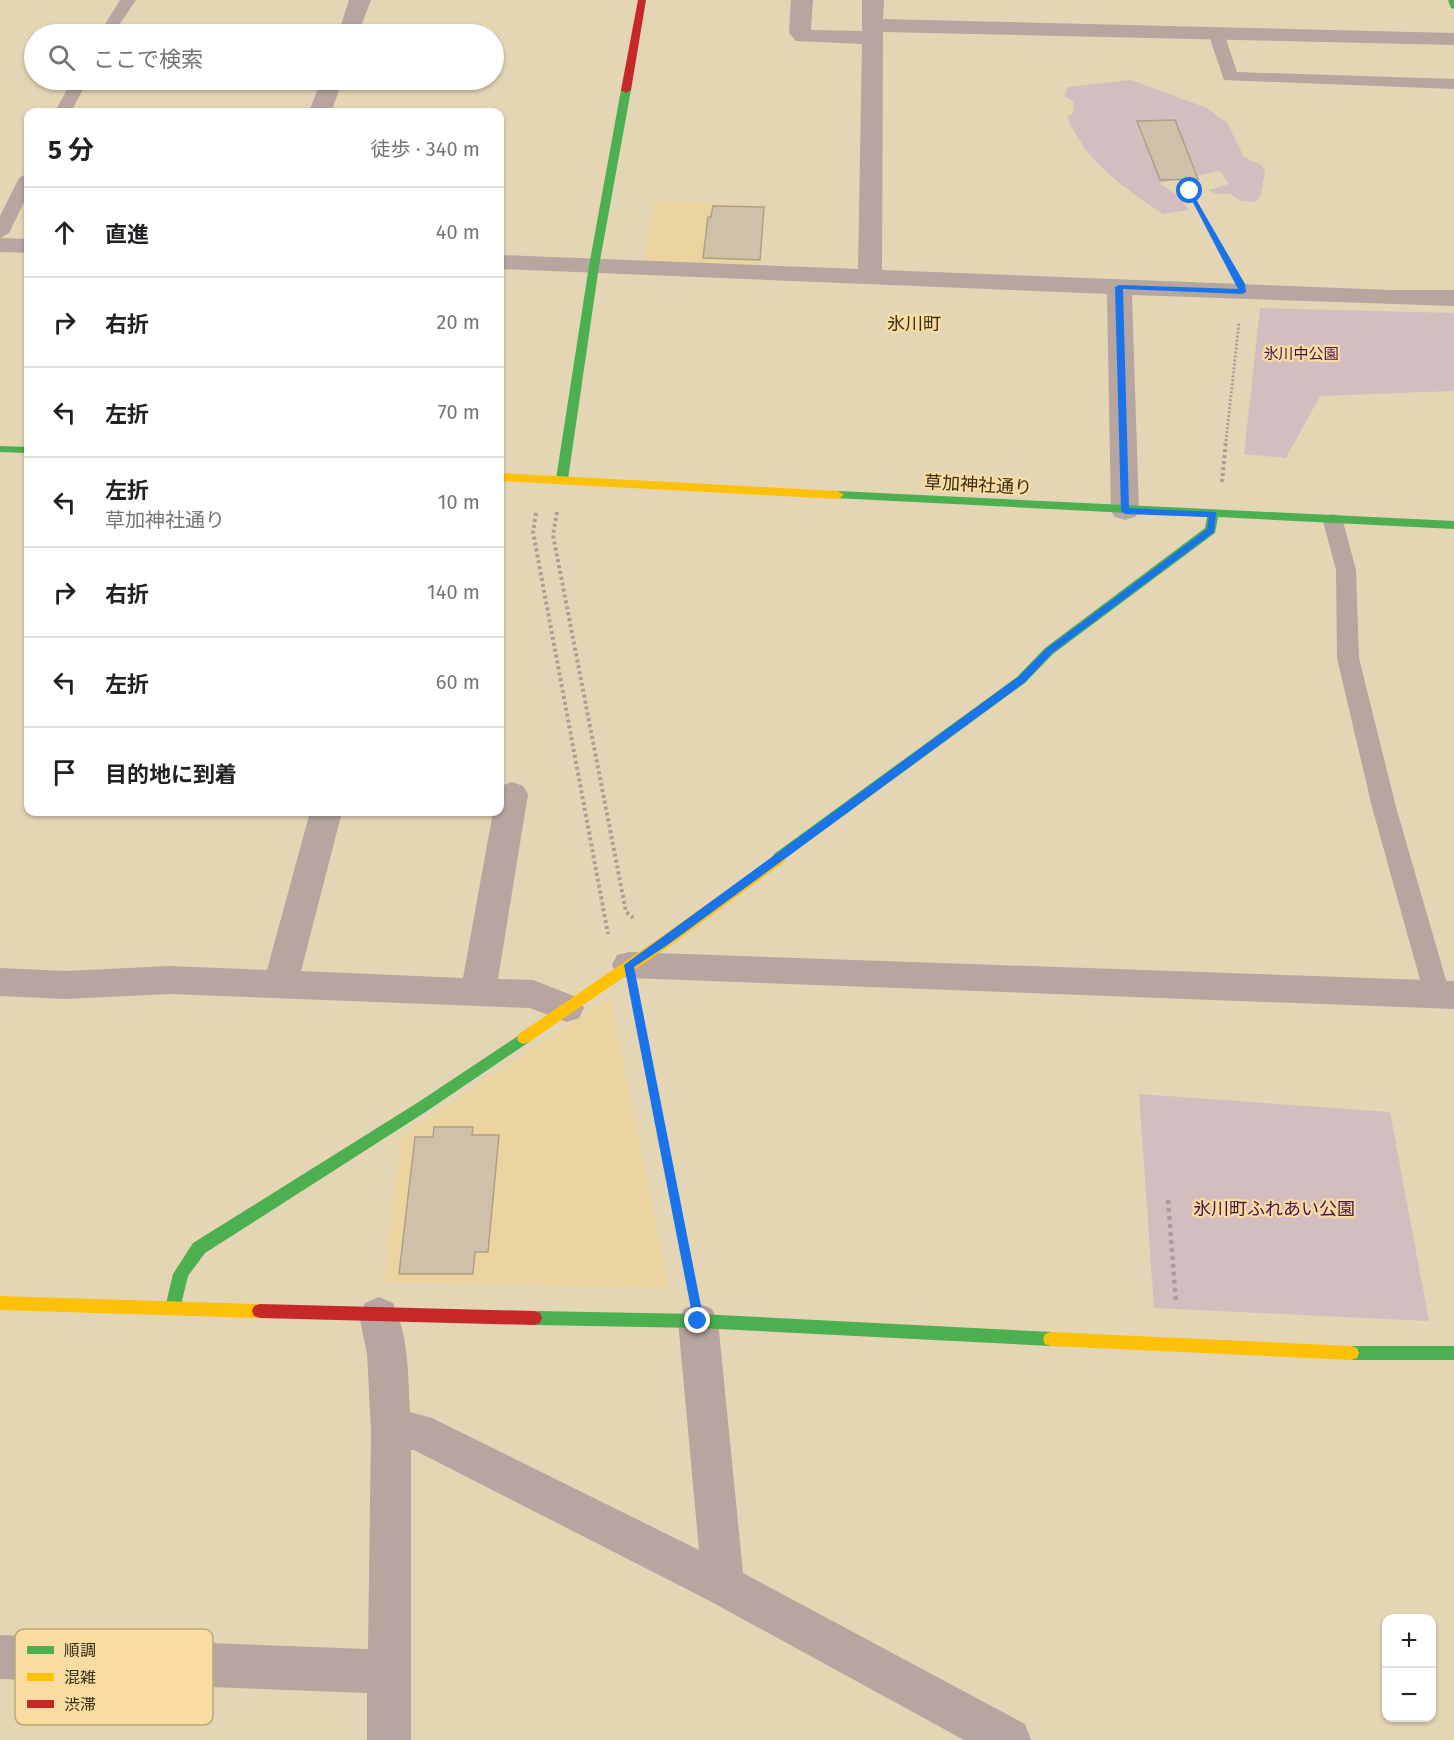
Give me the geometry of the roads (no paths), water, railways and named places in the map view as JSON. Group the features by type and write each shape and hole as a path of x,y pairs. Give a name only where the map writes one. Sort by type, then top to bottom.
{"street":[{"path":"352,24 360,0"},
{"path":"562,479 594,266 642,0"},
{"path":"802,0 800,33 804,36 873,31 1216,33 1454,39"},
{"path":"870,278 873,0"},
{"path":"1452,0 1454,6"},
{"path":"322,108 328,90"},
{"path":"0,245 24,246"},
{"path":"504,262 870,278 1454,298"},
{"path":"1119,287 1125,511"},
{"path":"0,449 24,450"},
{"name":"草加神社通り","path":"504,477 1125,511 1454,525"},
{"path":"172,1308 182,1274 199,1248 422,1107 663,943 1022,680 1049,651 1211,530 1213,514"},
{"path":"478,992 512,794"},
{"path":"280,984 325,816"},
{"path":"629,965 1446,994"},
{"path":"0,982 66,985 169,980 533,994 567,1008"},
{"path":"0,1303 379,1315 698,1321 1385,1354 1454,1353"},
{"path":"379,1315 387,1354 391,1431 389,1740"},
{"path":"698,1321 723,1585"},
{"path":"391,1431 418,1431 723,1585 1010,1740"},
{"path":"0,1657 15,1658"},
{"path":"213,1665 390,1672"}],"lane":[{"path":"112,24 128,0"},
{"path":"1216,33 1230,77 1454,84"},
{"path":"65,108 75,90"},
{"path":"0,233 24,186"},
{"path":"1333,521 1346,570 1348,658 1384,807 1446,994"}],"district":[{"name":"氷川町","path":"914,324"}],"park label":[{"name":"氷川中公園","path":"1301,354"},
{"name":"氷川町ふれあい公園","path":"1274,1209"}]}
